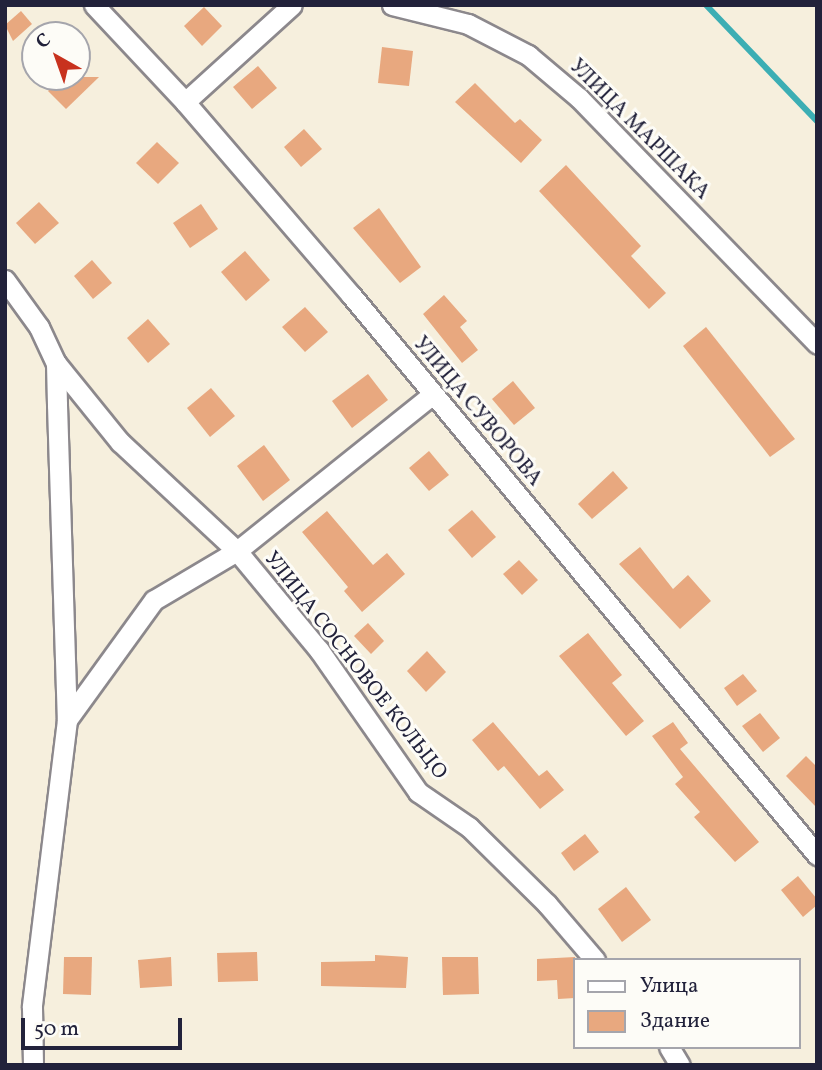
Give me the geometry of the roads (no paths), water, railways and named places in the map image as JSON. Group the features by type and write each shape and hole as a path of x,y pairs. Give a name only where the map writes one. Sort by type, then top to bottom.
{"street":[{"name":"УЛИЦА СУВОРОВА","path":"94,5 185,102 433,394 817,855"},
{"path":"185,102 292,5"},
{"name":"УЛИЦА МАРШАКА","path":"392,5 468,24 528,55 579,98 817,344"},
{"name":"УЛИЦА СОСНОВОЕ КОЛЬЦО","path":"5,279 38,327 55,363 120,442 237,551 319,650 418,792 469,827 547,904 593,958"},
{"name":"УЛИЦА СОСНОВОЕ КОЛЬЦО","path":"33,1065 32,1007 67,720 55,363"},
{"path":"67,720 154,600 237,551 433,394"},
{"path":"670,1049 680,1065"}],"waterway":[{"path":"706,5 817,121"}]}
